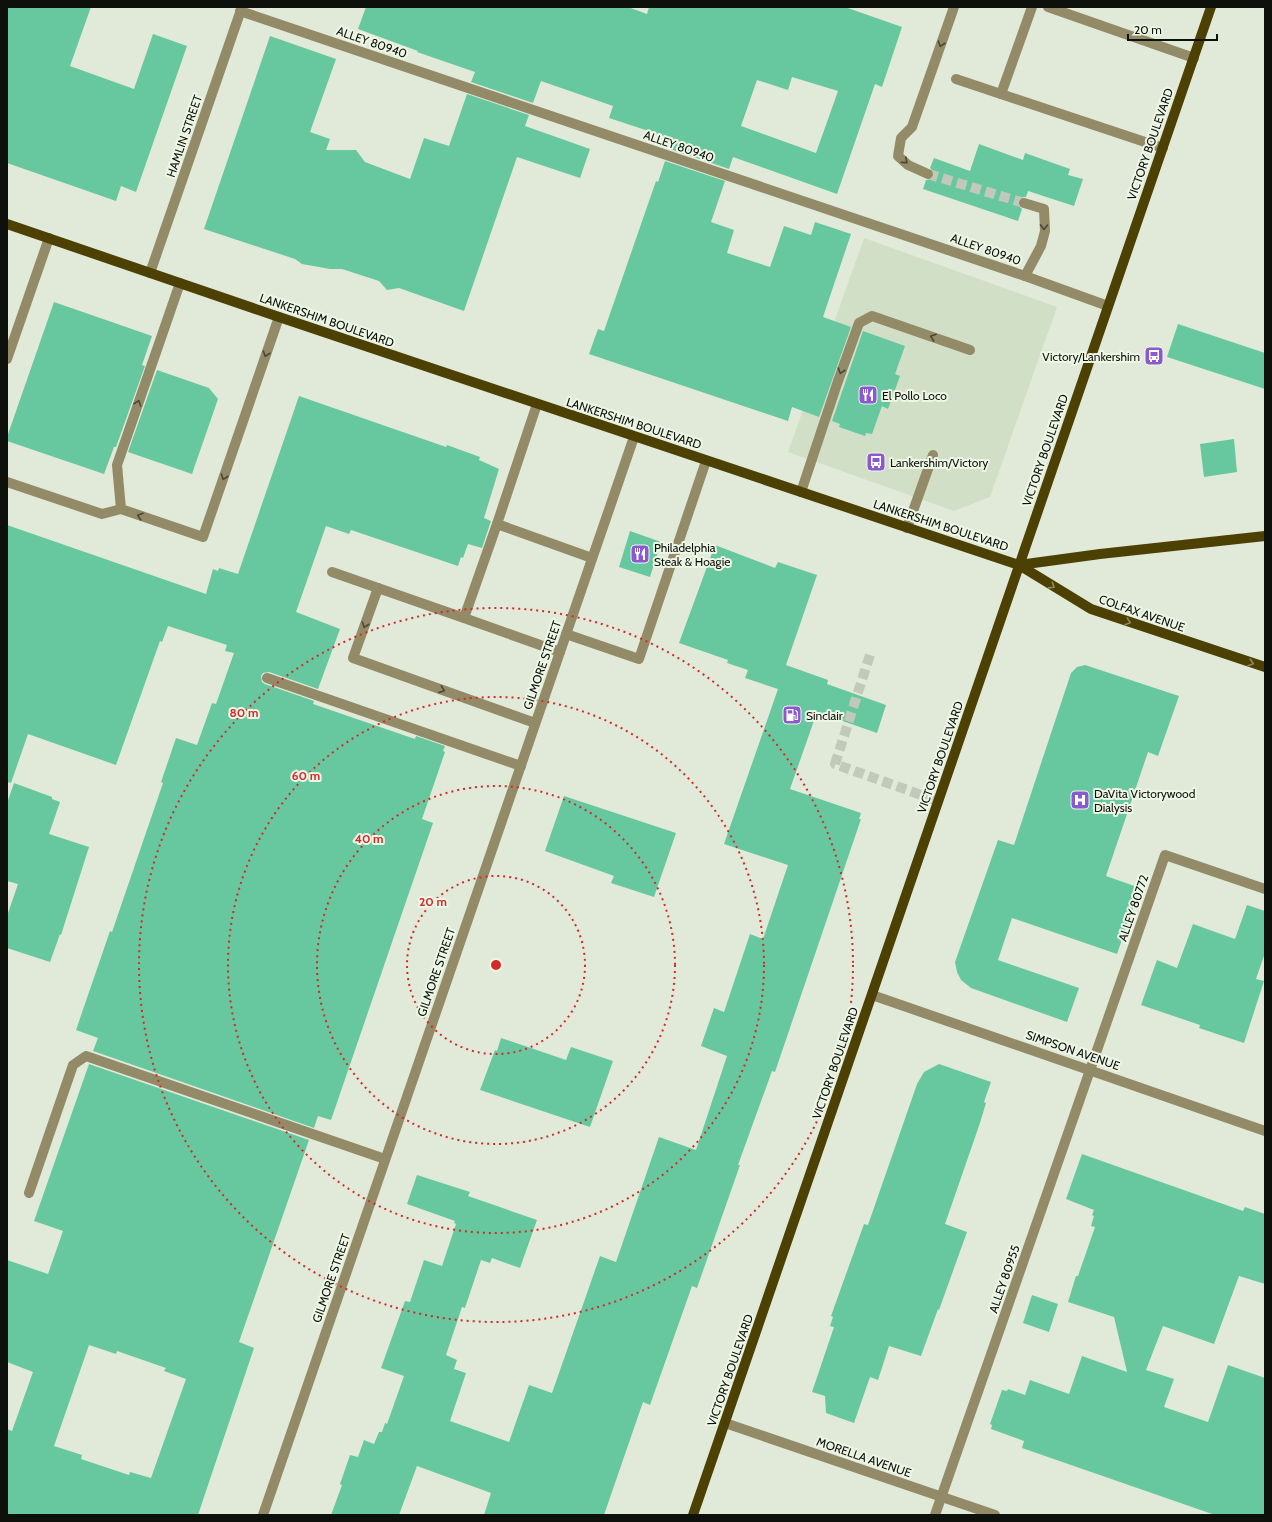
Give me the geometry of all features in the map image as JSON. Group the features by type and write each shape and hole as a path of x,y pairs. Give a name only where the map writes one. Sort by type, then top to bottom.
{"main road":[{"name":"VICTORY BOULEVARD","path":"693,1515 1211,7"},
{"name":"LANKERSHIM BOULEVARD","path":"7,224 634,437 1020,565 1100,554 1265,536"},
{"name":"COLFAX AVENUE","path":"1020,565 1091,609 1265,667"}],"street":[{"path":"928,174 908,165 898,156 902,138 912,127 954,7"},
{"path":"1002,94 1032,7"},
{"path":"1048,7 1194,58"},
{"name":"HAMLIN STREET","path":"150,273 241,9"},
{"name":"ALLEY 80940","path":"241,9 1108,306"},
{"path":"956,79 1163,148"},
{"path":"1024,203 1044,209 1045,231 1041,246 1024,276"},
{"path":"7,359 49,238"},
{"path":"121,509 117,465 180,283"},
{"path":"801,492 840,374 859,323 872,316 970,350"},
{"path":"7,482 102,514 121,509 203,538 279,317"},
{"path":"464,618 537,404"},
{"name":"GILMORE STREET","path":"263,1515 634,437"},
{"path":"907,528 933,455"},
{"path":"566,634 639,659 706,461"},
{"path":"497,524 592,558"},
{"path":"332,572 560,652"},
{"path":"378,588 353,658 535,723"},
{"path":"267,678 521,766"},
{"name":"ALLEY 80772","path":"1091,1070 1165,855 1265,889"},
{"name":"SIMPSON AVENUE","path":"872,995 1265,1131"},
{"path":"29,1193 73,1065 86,1056 385,1159"},
{"name":"ALLEY 80955","path":"935,1515 1091,1070"},
{"name":"MORELLA AVENUE","path":"725,1423 995,1515"}],"shaded area":[{"path":"864,238 1057,307 990,497 954,511 788,452"}],"building":[{"path":"7,7 91,7 70,66 134,89 153,34 187,46 136,192 121,186 116,201 7,163"},
{"path":"366,7 628,7 647,14 649,7 845,7 902,27 882,87 875,84 837,194 733,157 729,169 670,149 673,139 609,118 613,106 541,81 533,103 471,82 475,72 417,52 418,51 358,29","holes":["792,77 838,91 816,153 741,126 757,80 788,90"]},
{"path":"270,36 336,59 310,132 330,139 326,150 356,150 365,162 410,179 424,138 449,146 467,94 529,115 525,126 590,149 580,178 517,157 464,311 399,288 387,290 379,281 342,269 330,269 302,264 295,259 204,229"},
{"path":"979,144 1023,160 1025,153 1070,169 1068,175 1083,179 1074,206 1028,191 1026,197 1022,197 1018,201 1018,205 1022,209 1018,221 923,189 926,180 931,179 934,176 933,171 930,168 934,158 970,171"},
{"path":"665,161 725,181 711,222 734,230 727,253 770,267 784,226 811,235 815,222 851,234 823,317 851,327 819,417 792,407 788,421 589,354 598,329 604,331 656,181 658,182"},
{"path":"54,302 152,336 142,365 145,366 116,447 114,447 104,474 7,441 7,437"},
{"path":"1178,324 1265,353 1265,389 1167,357"},
{"name":"El Pollo Loco","path":"863,331 905,346 895,374 900,376 888,409 882,406 872,434 866,433 865,436 839,427 840,424 832,421"},
{"path":"157,370 209,388 218,399 192,474 128,452"},
{"path":"299,396 446,447 447,445 480,457 479,460 499,469 484,518 491,521 482,548 468,544 463,558 461,557 458,566 351,530 349,534 326,526 296,612 340,629 318,689 269,672 263,673 261,676 262,682 265,684 314,701 313,704 415,739 416,736 445,746 443,751 445,752 422,819 433,823 331,1120 318,1116 314,1128 93,1051 98,1038 76,1030 110,931 112,932 163,783 161,782 176,738 197,745 212,703 216,704 234,653 225,651 227,645 168,626 162,642 160,641 116,765 28,734 11,783 7,782 7,525 206,594 213,569 218,571 219,568 238,574"},
{"path":"1234,439 1237,472 1204,477 1200,444"},
{"name":"Philadelphia Steak & Hoagie","path":"630,531 661,542 650,577 619,567"},
{"path":"715,545 775,568 778,562 817,575 786,665 828,680 827,684 886,705 877,733 817,712 790,789 861,813 859,819 861,819 775,1072 772,1071 738,1165 740,1165 697,1288 692,1286 650,1405 643,1402 604,1515 484,1515 491,1493 417,1466 399,1515 331,1515 342,1485 340,1484 350,1455 358,1457 364,1440 374,1444 379,1432 382,1432 385,1423 387,1424 404,1376 381,1368 405,1301 410,1302 424,1260 442,1266 456,1224 454,1223 455,1221 407,1204 417,1175 470,1192 468,1196 537,1220 520,1268 492,1258 490,1263 481,1260 465,1308 462,1307 446,1355 457,1360 454,1369 466,1373 450,1421 509,1442 529,1385 552,1393 600,1256 616,1262 659,1137 696,1150 727,1056 701,1046 714,1008 724,1012 750,934 763,939 788,865 724,844 778,689 745,678 748,670 727,663 728,660 679,643"},
{"path":"1085,665 1179,696 1158,756 1148,752 1106,876 1140,888 1117,954 1012,918 998,960 1079,988 1067,1022 971,988 961,980 957,972 955,962 998,840 1014,845 1071,673 1077,667"},
{"path":"14,783 52,797 52,799 60,802 49,834 89,847 61,935 60,934 50,962 7,948 7,916 18,884 7,881 7,803"},
{"path":"564,796 676,833 654,897 611,883 614,876 545,851"},
{"path":"1247,905 1265,911 1265,953 1256,979 1264,981 1244,1043 1199,1028 1200,1025 1141,1005 1157,960 1177,968 1193,924 1235,939"},
{"path":"501,1038 566,1060 571,1047 613,1061 590,1127 480,1090"},
{"path":"89,1064 309,1140 239,1342 254,1348 198,1515 7,1515 7,1429 12,1431 33,1372 7,1362 7,1260 48,1274 63,1231 34,1221","holes":["89,1345 116,1354 117,1351 166,1368 164,1371 186,1379 151,1478 130,1472 129,1475 81,1459 82,1455 54,1446"]},
{"path":"939,1064 991,1082 984,1102 986,1103 980,1123 945,1224 967,1232 921,1356 889,1346 878,1380 870,1377 854,1423 826,1413 825,1396 812,1392 834,1327 830,1326 833,1317 831,1316 864,1224 868,1225 917,1084 924,1072"},
{"path":"1082,1154 1243,1211 1245,1207 1265,1214 1265,1284 1239,1276 1214,1344 1163,1326 1146,1370 1174,1379 1164,1407 1208,1422 1228,1365 1265,1378 1265,1515 1215,1515 1022,1448 1024,1441 991,1429 992,1425 990,1424 1002,1390 1007,1391 1008,1389 1025,1395 1030,1380 1069,1394 1082,1356 1127,1372 1114,1317 1068,1302 1076,1276 1078,1276 1095,1227 1091,1226 1094,1210 1066,1199"},
{"path":"1032,1295 1058,1304 1049,1332 1023,1323"}],"tunnel":[{"path":"928,174 1024,203"},
{"path":"870,655 835,764 938,801"}],"place":[{"name":"Victory/Lankershim","path":"1154,356"},
{"name":"El Pollo Loco","path":"868,395"},
{"name":"Lankershim/Victory","path":"876,462"},
{"name":"Philadelphia Steak & Hoagie","path":"640,554"},
{"name":"Sinclair","path":"792,715"},
{"name":"DaVita Victorywood Dialysis","path":"1080,800"}]}
